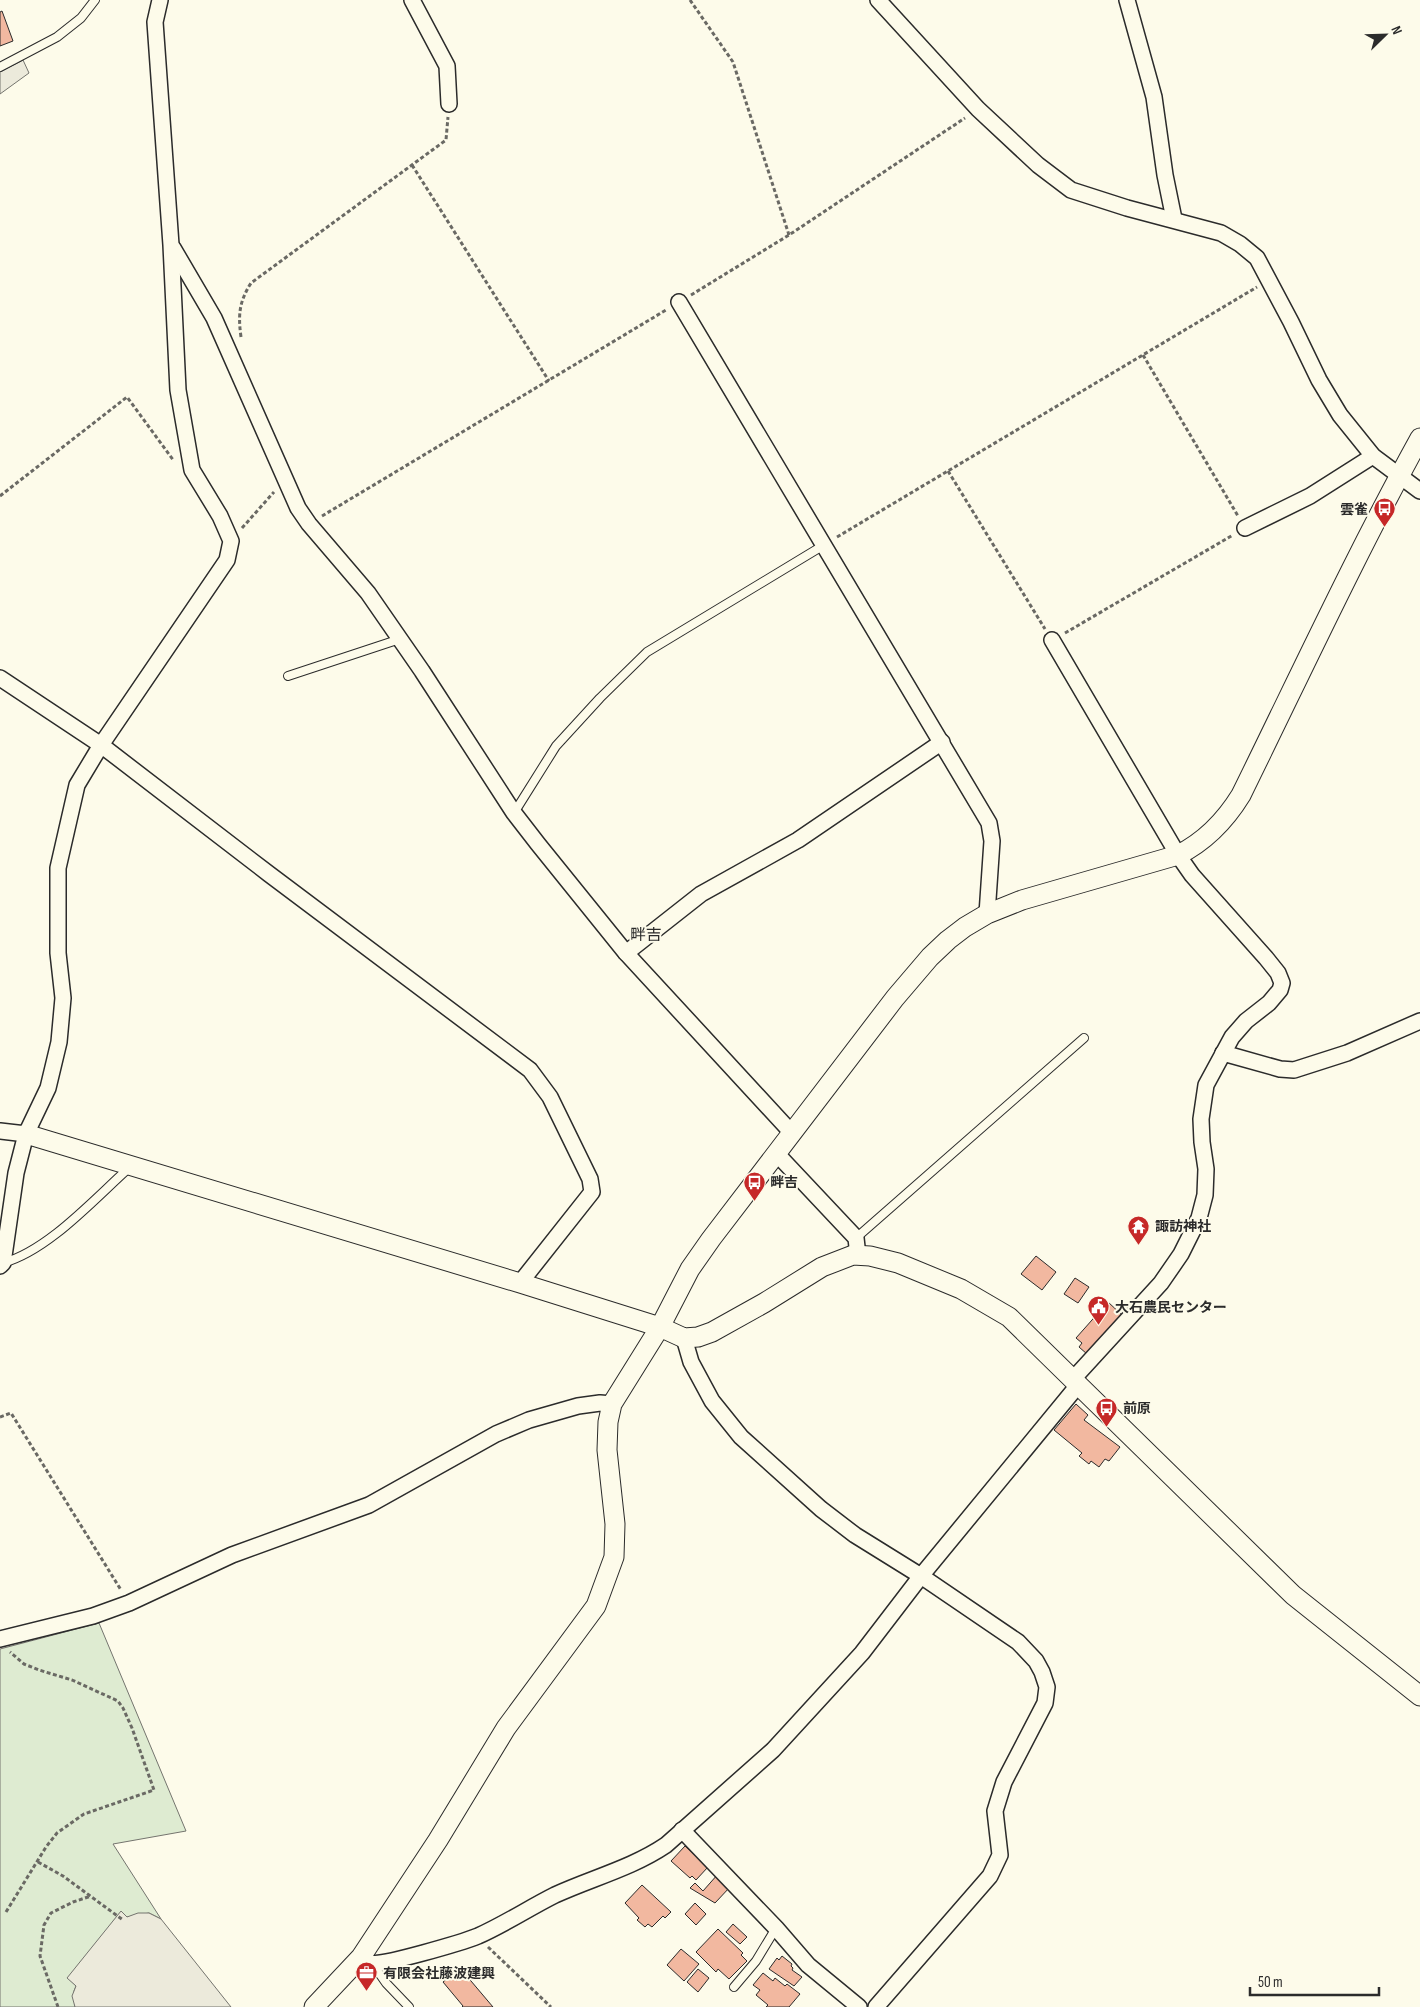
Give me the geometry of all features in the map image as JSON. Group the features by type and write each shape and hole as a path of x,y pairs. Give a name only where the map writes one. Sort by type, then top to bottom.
{"street":[{"path":"1,1264 16,1172 26,1134 48,1088 59,1042 63,998 58,953 58,868 77,785 101,745 226,560 231,540 220,516 192,470 178,390 171,245 155,22 160,0"},
{"path":"412,0 447,66 450,104"},
{"path":"878,0 978,109 1038,165 1071,190 1127,208 1221,232 1257,258 1291,322 1318,380 1340,415 1373,456 1420,491"},
{"path":"1127,0 1154,97 1165,175 1174,219"},
{"path":"171,245 214,318 298,508 309,524 368,593 514,813 626,953 792,1132"},
{"path":"679,302 942,742 988,823 992,841 987,914"},
{"path":"314,2007 367,1960 506,1728 596,1606 614,1556 615,1524 607,1450 608,1422 612,1404 660,1327 695,1262 792,1132 916,973 948,940 964,927 987,914 1022,900 1178,855 1210,835 1230,813 1242,795 1420,438"},
{"path":"1245,528 1310,496 1373,456"},
{"path":"367,1960 403,1959 476,1936 555,1896 620,1870 653,1854 682,1830 773,1750 862,1653 1076,1381 1161,1283 1181,1254 1199,1218 1204,1195 1206,1169 1201,1120 1206,1085 1232,1037 1246,1021 1269,1003 1280,990 1282,983 1278,973 1266,958 1192,875 1178,855 1052,640"},
{"path":"0,678 101,745 530,1070 550,1097 590,1179 592,1192 520,1283"},
{"path":"626,953 701,894 798,840 942,742"},
{"path":"1222,1053 1280,1069 1294,1070 1347,1053 1420,1021"},
{"path":"0,1131 26,1134 520,1283 660,1327 684,1338 698,1337 712,1332 822,1267 853,1255 857,1247"},
{"path":"776,1153 857,1247 870,1256 898,1263 961,1289 1009,1316 1293,1595 1420,1696"},
{"path":"684,1338 691,1362 709,1394 741,1437 822,1509 855,1535 921,1576 1018,1642 1036,1661 1047,1687 1045,1704 1004,1782 994,1811 1000,1855 990,1876 876,2007"},
{"path":"1,1639 93,1616 129,1603 232,1555 369,1505 496,1434 529,1420 578,1406 600,1403 612,1404"},
{"path":"682,1830 776,1928 808,1965 859,2007"}],"lane":[{"path":"0,67 57,37 81,18 95,0"},
{"path":"514,813 556,746 600,698 647,652 824,545"},
{"path":"288,676 400,639"},
{"path":"857,1247 1084,1038"},
{"path":"1,1264 19,1258 44,1244 131,1166"},
{"path":"734,1987 756,1961 776,1928"},
{"path":"367,1960 409,2007"}],"path":[{"path":"690,0 732,62 789,235"},
{"path":"234,360 242,344 239,320 242,298 251,283 446,140 450,104"},
{"path":"309,524 549,382 789,235 978,109"},
{"path":"412,165 549,382"},
{"path":"824,545 1268,280"},
{"path":"948,471 1052,640 1245,528 1143,355"},
{"path":"0,496 127,397 175,462 192,470"},
{"path":"231,540 286,478"},
{"path":"0,1417 11,1413 129,1603"},
{"path":"1,1639 9,1651 24,1664 72,1680 118,1701 132,1728 154,1790 84,1814 57,1833 46,1847 6,1912"},
{"path":"38,1862 63,1876 123,1920"},
{"path":"58,2007 40,1956 44,1925 51,1912 90,1896"},
{"path":"476,1936 551,2007"}],"green space":[{"path":"99,1623 186,1831 113,1844 161,1919 149,1913 127,1917 121,1912 68,1978 76,1986 74,1991 75,2007 0,2007 0,1649"}],"shaded area":[{"path":"23,60 29,73 0,94 0,72"},
{"path":"121,1911 127,1917 138,1913 149,1913 161,1919 231,2007 75,2007 72,1996 76,1986 67,1978"}],"building":[{"path":"2,11 13,41 0,46 0,12"},
{"path":"1036,1256 1056,1272 1042,1290 1021,1274"},
{"path":"1075,1278 1089,1287 1078,1303 1064,1294"},
{"name":"大石農民センター","path":"1108,1302 1122,1315 1087,1354 1079,1347 1082,1343 1076,1338"},
{"path":"1076,1404 1088,1415 1084,1420 1120,1447 1109,1461 1105,1459 1099,1467 1091,1461 1089,1464 1079,1456 1082,1453 1054,1430"},
{"path":"685,1846 708,1867 696,1880 692,1876 690,1878 671,1861"},
{"path":"718,1874 730,1887 715,1903 690,1888 695,1883 703,1891"},
{"path":"642,1885 671,1912 665,1918 663,1916 652,1927 648,1924 645,1927 637,1920 639,1918 625,1903"},
{"path":"695,1903 706,1914 696,1925 685,1914"},
{"path":"733,1924 747,1937 740,1944 726,1932"},
{"path":"718,1929 743,1953 741,1955 747,1961 729,1979 718,1969 716,1972 696,1952"},
{"path":"681,1949 699,1964 684,1981 667,1965"},
{"path":"782,1956 792,1964 792,1970 802,1977 794,1986 769,1969 777,1958 779,1960"},
{"path":"460,1968 493,2007 462,2007 443,1982"},
{"path":"698,1969 709,1978 698,1992 687,1982"},
{"path":"763,1973 773,1981 775,1978 785,1986 787,1984 800,1994 789,2007 766,2007 768,2005 756,1995 760,1990 753,1985"}],"place":[{"name":"雲雀","path":"1384,528"},
{"name":"畔吉","path":"754,1201"},
{"name":"諏訪神社","path":"1139,1245"},
{"name":"大石農民センター","path":"1099,1326"},
{"name":"前原","path":"1107,1427"},
{"name":"有限会社藤波建興","path":"367,1992"}],"district":[{"name":"畔吉","path":"646,935"}]}
